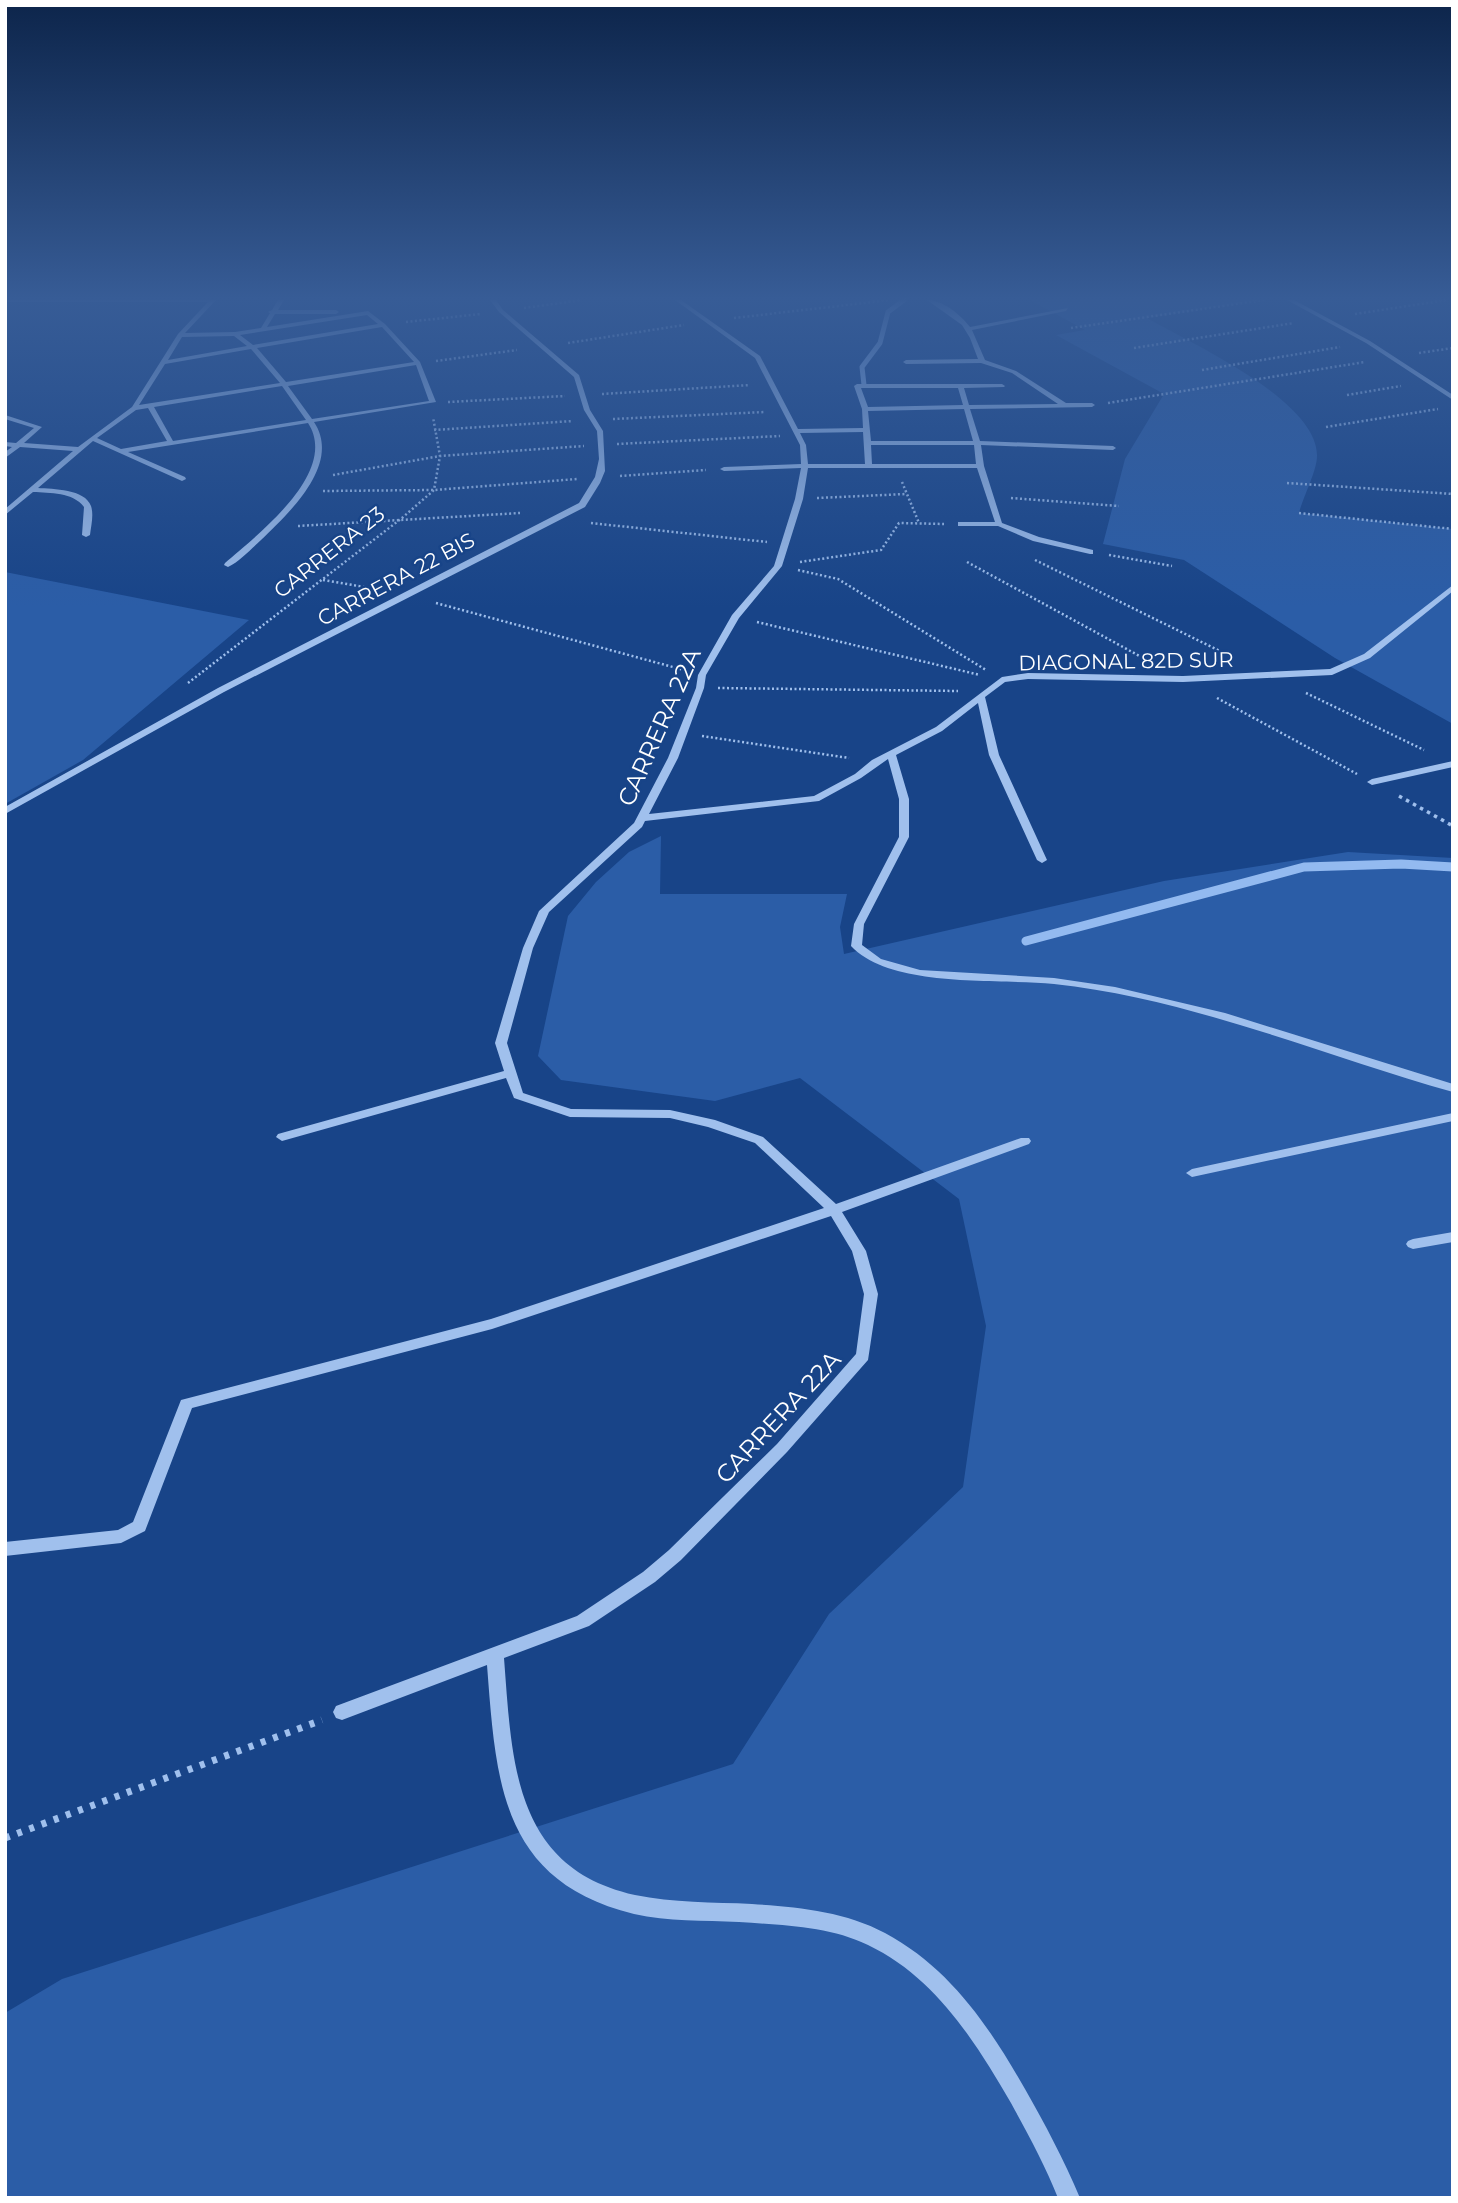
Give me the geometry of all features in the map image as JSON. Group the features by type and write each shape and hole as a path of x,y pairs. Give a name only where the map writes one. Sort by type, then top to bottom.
{"street":[{"path":"5,513 137,403"},
{"path":"134,408 166,403"},
{"path":"228,565 268,528 311,479 319,459 319,436 296,403"},
{"path":"119,451 428,403"},
{"path":"585,403 600,431 598,445 602,460 599,477"},
{"name":"CARRERA 22A","path":"342,1712 583,1620 649,1577 675,1555 782,1448 863,1356 871,1294 859,1251 834,1210 759,1140 711,1123 670,1114 570,1113 518,1095 501,1043 528,948 544,911 623,841 641,818 684,733 702,675 735,617 778,566 799,499 805,466 803,444 782,403"},
{"path":"863,403 869,467"},
{"path":"967,403 980,466 999,524"},
{"path":"1062,403 1065,405"},
{"path":"150,405 171,443"},
{"path":"865,409 1092,405"},
{"path":"5,417 39,427 5,456"},
{"path":"797,433 867,430"},
{"path":"92,438 182,479"},
{"path":"867,443 977,443 1113,448"},
{"path":"5,444 79,449"},
{"path":"724,469 980,466"},
{"name":"CARRERA 22 BIS","path":"5,811 220,690 582,505 599,477"},
{"path":"32,490 68,493 84,500 89,508 86,535"},
{"path":"961,524 999,524 1036,539 1090,552"},
{"name":"DIAGONAL 82D SUR","path":"641,818 816,799 858,776 874,762 939,729 1002,680 1028,676 1183,679 1332,673 1367,656 1453,587"},
{"path":"984,694 994,755 1042,860"},
{"path":"891,755 904,799 904,837 859,924 856,946 877,961 919,973 1054,981 1115,990 1221,1016 1453,1088"},
{"path":"1372,782 1452,764"},
{"path":"282,1138 511,1073"},
{"path":"1192,1173 1453,1117"},
{"path":"5,1549 121,1536 139,1526 186,1404 492,1324 834,1210 1025,1141"},
{"path":"1413,1244 1453,1237"},
{"path":"495,1654 504,1755 516,1803 525,1828 539,1851 557,1869 578,1885 634,1904 806,1917 841,1925 876,1938 908,1957 942,1985 972,2019 1055,2162 1069,2198"}],"path":[{"path":"433,403 434,430 440,456 434,490"},
{"path":"1092,405 1106,403"},
{"path":"1326,427 1440,408"},
{"path":"311,479 440,456 797,433"},
{"path":"898,468 919,523"},
{"path":"302,491 434,490 724,469"},
{"path":"1287,483 1453,494"},
{"name":"CARRERA 23","path":"182,688 434,490"},
{"path":"799,499 906,494"},
{"path":"989,497 1119,506"},
{"path":"1299,513 1453,529"},
{"path":"778,566 881,550 899,523 961,524"},
{"path":"1090,552 1172,566"},
{"path":"1035,560 1452,764"},
{"path":"778,566 838,579 1002,680"},
{"path":"322,579 404,594 702,675"},
{"path":"735,617 1002,680"},
{"path":"700,688 984,694"},
{"path":"684,733 874,762"},
{"path":"5,1838 342,1712"}],"shaded area":[{"path":"1159,403 1285,403 1297,414 1312,435 1317,456 1299,513 1453,529 1453,724 1335,658 1184,560 1103,544 1125,459"},
{"path":"5,572 249,620 83,760 5,804"},
{"path":"661,836 660,894 847,894 840,927 844,954 1164,881 1348,852 1453,858 1453,2198 5,2198 5,2013 62,1979 733,1764 829,1614 963,1487 986,1326 959,1199 800,1078 715,1101 561,1080 538,1056 568,916 596,882 629,852"}],"waterway":[{"path":"1026,941 1304,867 1401,864 1453,867"}]}
